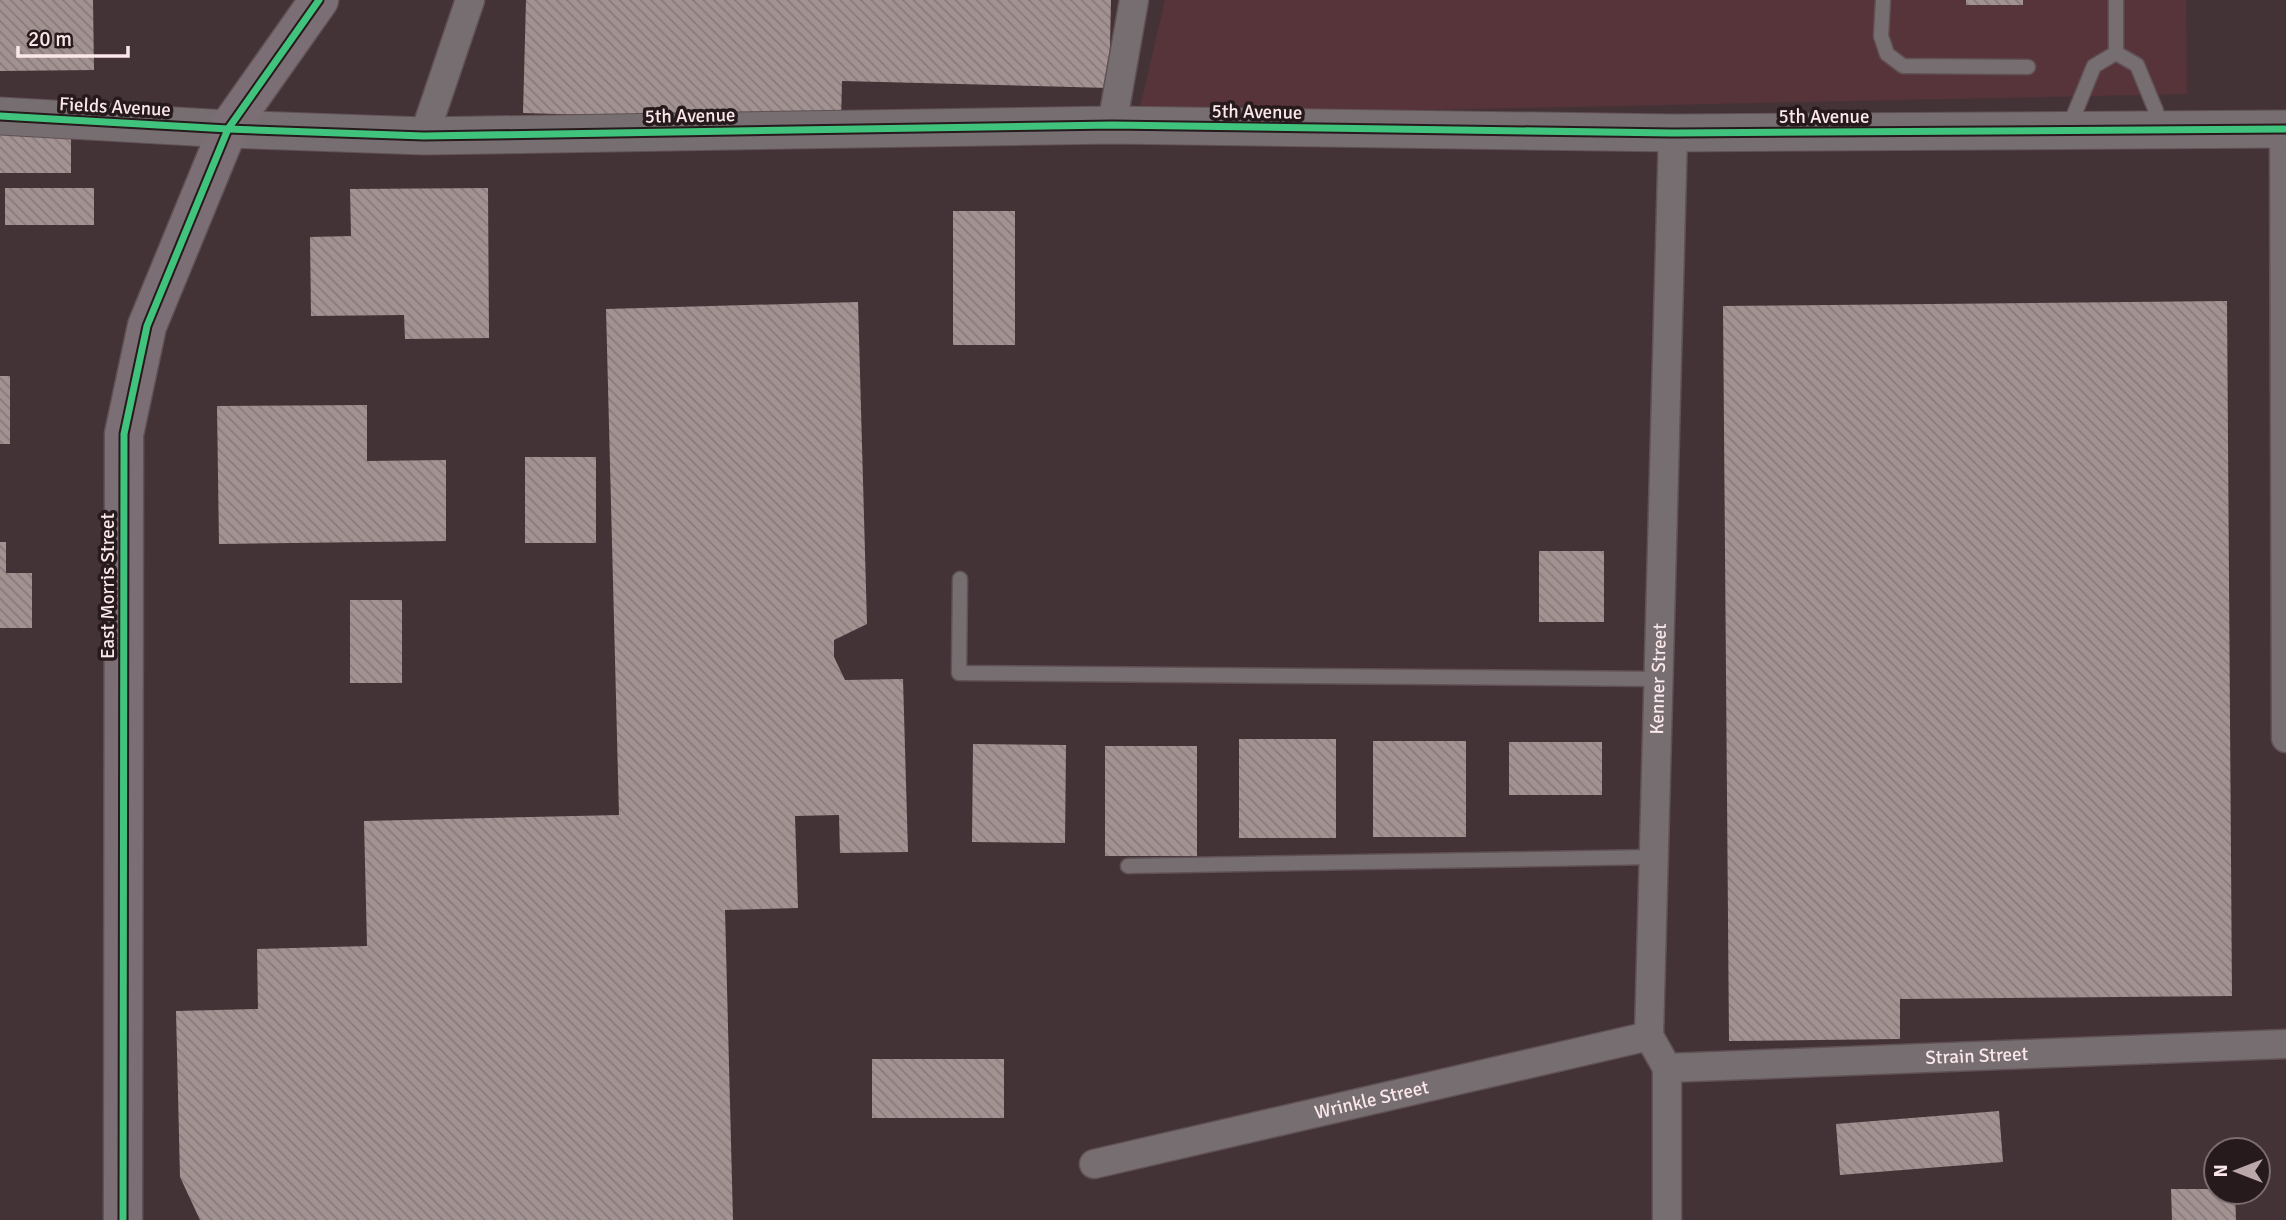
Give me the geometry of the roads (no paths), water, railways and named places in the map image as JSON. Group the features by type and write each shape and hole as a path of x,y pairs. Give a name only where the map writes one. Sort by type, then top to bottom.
{"main road":[{"name":"East Morris Street","path":"123,1220 124,434 147,326 228,129 319,0"}],"street":[{"path":"424,136 470,0"},
{"path":"1112,125 1134,0"},
{"name":"Fields Avenue","path":"0,116 228,129"},
{"name":"5th Avenue","path":"228,129 424,136 1112,125 1673,133 2285,129"},
{"path":"2285,129 2286,737"},
{"name":"Kenner Street","path":"1649,1036 1673,133"},
{"path":"1649,1036 1667,1068 1667,1220"},
{"name":"Wrinkle Street","path":"1094,1164 1649,1036"},
{"name":"Strain Street","path":"1667,1068 2286,1044"}],"lane":[{"path":"1882,0 1881,36 1887,54 1903,66 2028,67"},
{"path":"2116,0 2116,54"},
{"path":"2116,54 2137,65 2156,111 2158,130"},
{"path":"2073,131 2074,115 2094,66 2116,54"},
{"path":"960,579 959,673 1659,679"},
{"path":"1128,866 1654,857"}]}
